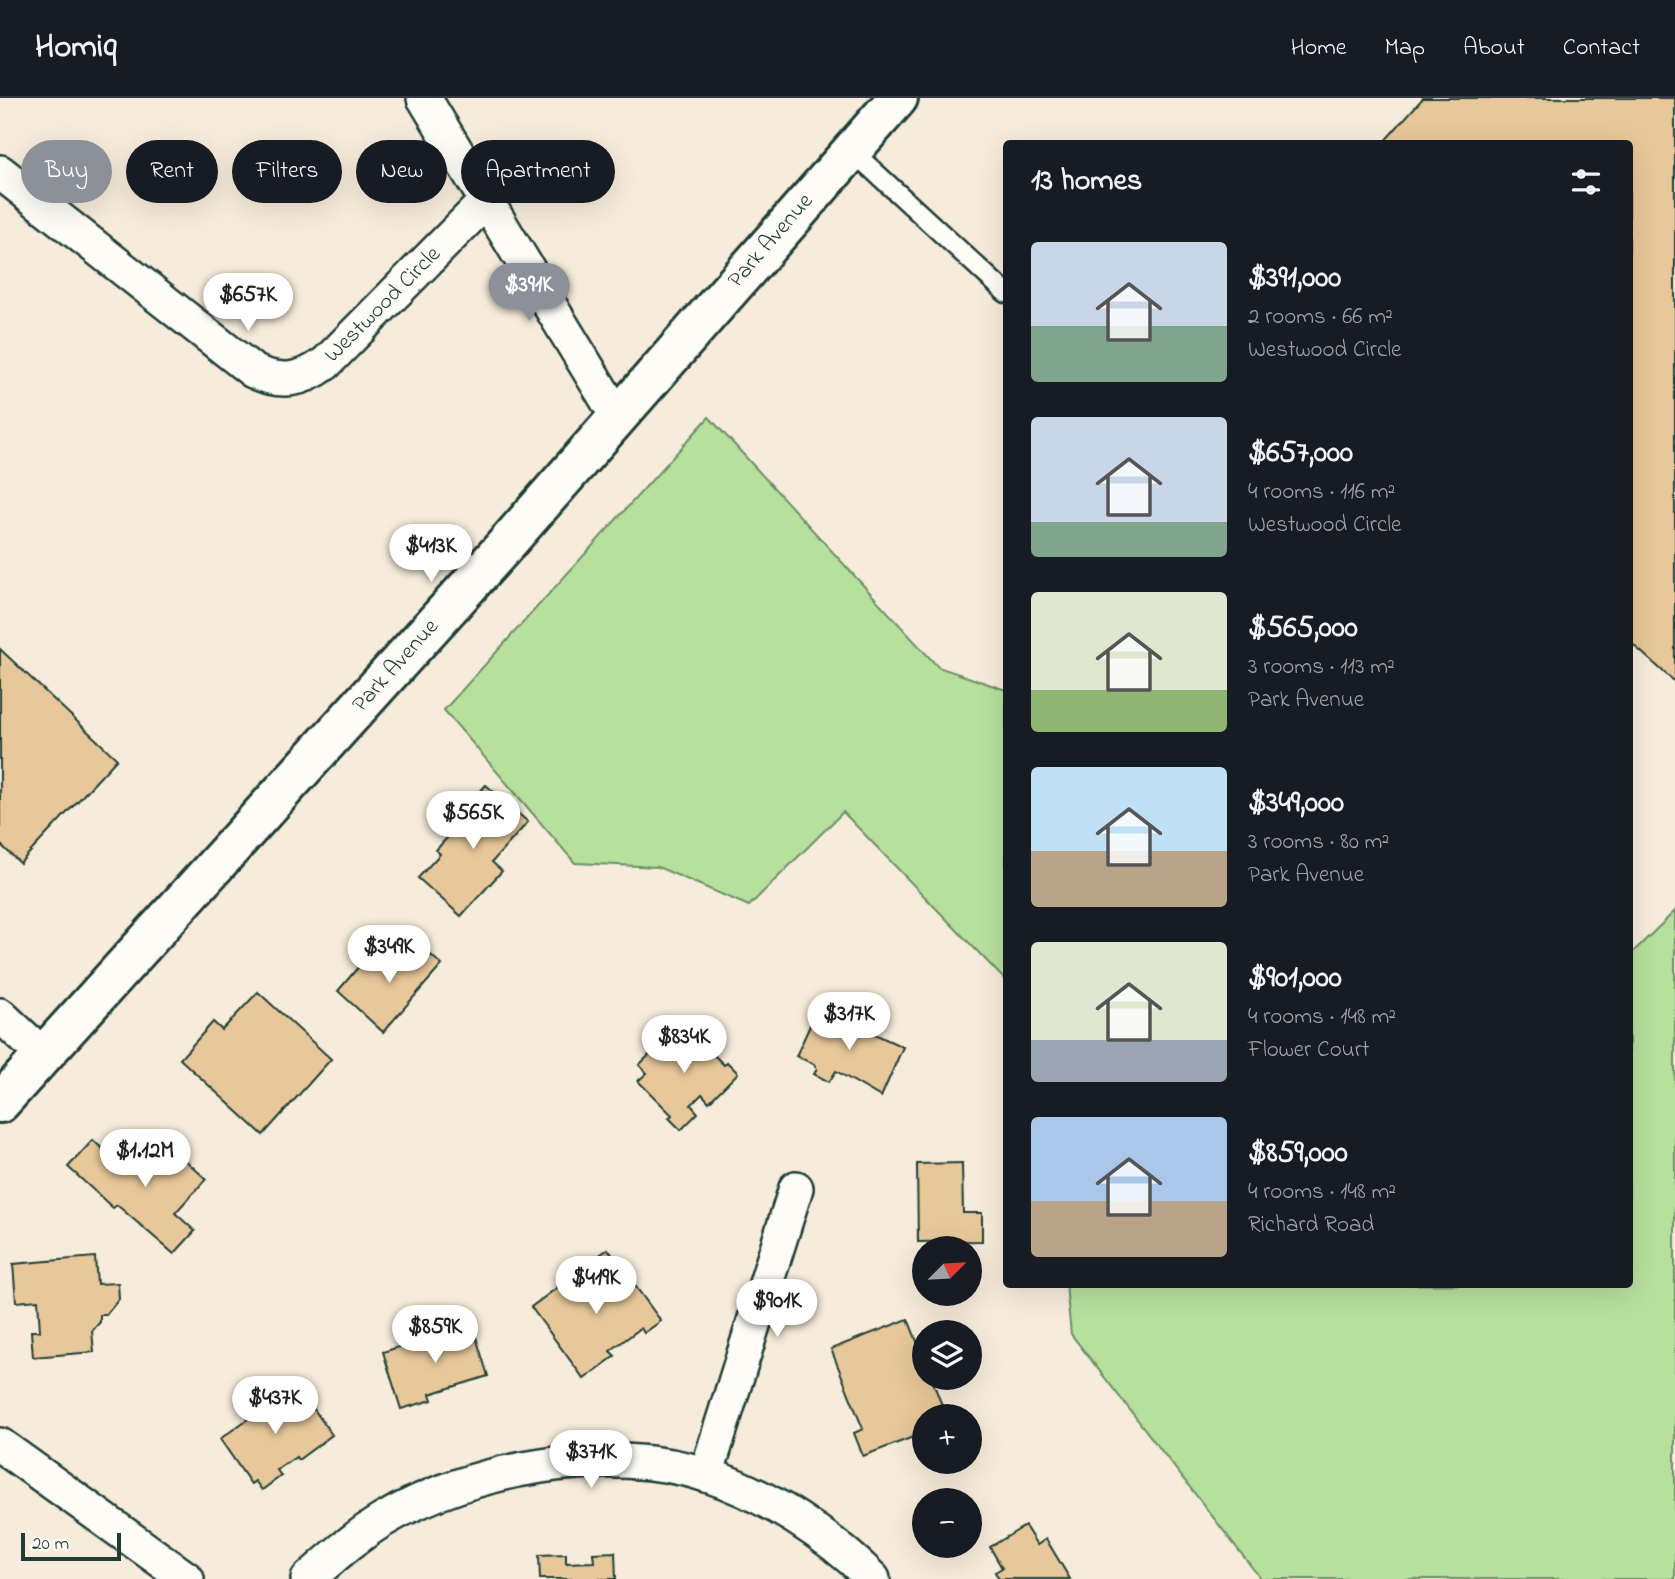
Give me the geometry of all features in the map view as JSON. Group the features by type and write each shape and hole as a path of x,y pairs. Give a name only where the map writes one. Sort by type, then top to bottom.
{"street":[{"path":"424,98 461,159"},
{"name":"Park Avenue","path":"0,1103 618,418 898,98"},
{"name":"Westwood Circle","path":"0,172 253,371 270,379 285,380 313,373 326,363 484,203"},
{"path":"487,203 618,418"},
{"path":"0,1015 44,1056"},
{"path":"706,1475 796,1188"},
{"path":"0,1445 187,1579"},
{"path":"308,1579 383,1519 431,1497 484,1478 536,1467 619,1462 665,1466 706,1475 753,1494 857,1563 873,1579"}],"lane":[{"path":"851,150 1003,290"}],"green space":[{"path":"709,417 938,667 1003,689 1003,978 843,812 749,906 658,867 575,863 444,710"},
{"path":"1675,911 1675,1579 1261,1579 1071,1334 1066,1288 1633,1288 1633,952"}],"building":[{"path":"1423,98 1675,98 1675,682 1633,645 1633,140 1386,140"},
{"path":"0,649 117,759 20,863 0,844"},
{"path":"486,785 528,822 492,862 502,871 461,916 418,878 440,854 436,850 455,829 450,825"},
{"path":"414,940 442,965 383,1032 338,991 371,952 394,974 404,963 398,958"},
{"path":"258,992 331,1059 263,1135 180,1059 213,1022 222,1030"},
{"path":"818,1008 903,1047 881,1097 836,1071 829,1082 814,1074 817,1069 814,1064 796,1056"},
{"path":"682,1023 724,1065 727,1062 738,1073 709,1102 702,1094 691,1105 698,1113 681,1130 669,1118 672,1115 638,1081 647,1073 639,1065"},
{"path":"161,1138 206,1179 175,1213 195,1231 174,1254 117,1205 113,1208 68,1167 93,1140 128,1173"},
{"path":"962,1163 963,1213 982,1213 982,1236 918,1236 917,1164"},
{"path":"608,1249 661,1321 644,1333 641,1328 610,1351 615,1356 584,1379 531,1307 565,1282 576,1297 602,1278 590,1262"},
{"path":"95,1257 97,1284 118,1283 119,1299 106,1315 100,1315 100,1322 92,1331 94,1352 33,1357 31,1331 40,1331 38,1300 16,1302 13,1264"},
{"path":"908,1319 912,1329 912,1390 936,1390 941,1404 912,1404 912,1438 863,1456 854,1433 863,1429 831,1349"},
{"path":"472,1324 488,1376 430,1394 432,1400 401,1409 383,1352"},
{"path":"297,1385 332,1435 298,1460 296,1457 277,1470 281,1476 262,1490 255,1481 251,1484 220,1439 252,1416 247,1408 270,1392 276,1400"},
{"path":"1025,1526 1037,1545 1046,1539 1070,1579 999,1579 995,1572 1002,1568 990,1547"},
{"path":"615,1552 616,1579 540,1579 539,1555 566,1554 566,1563 594,1562 593,1553"}]}
